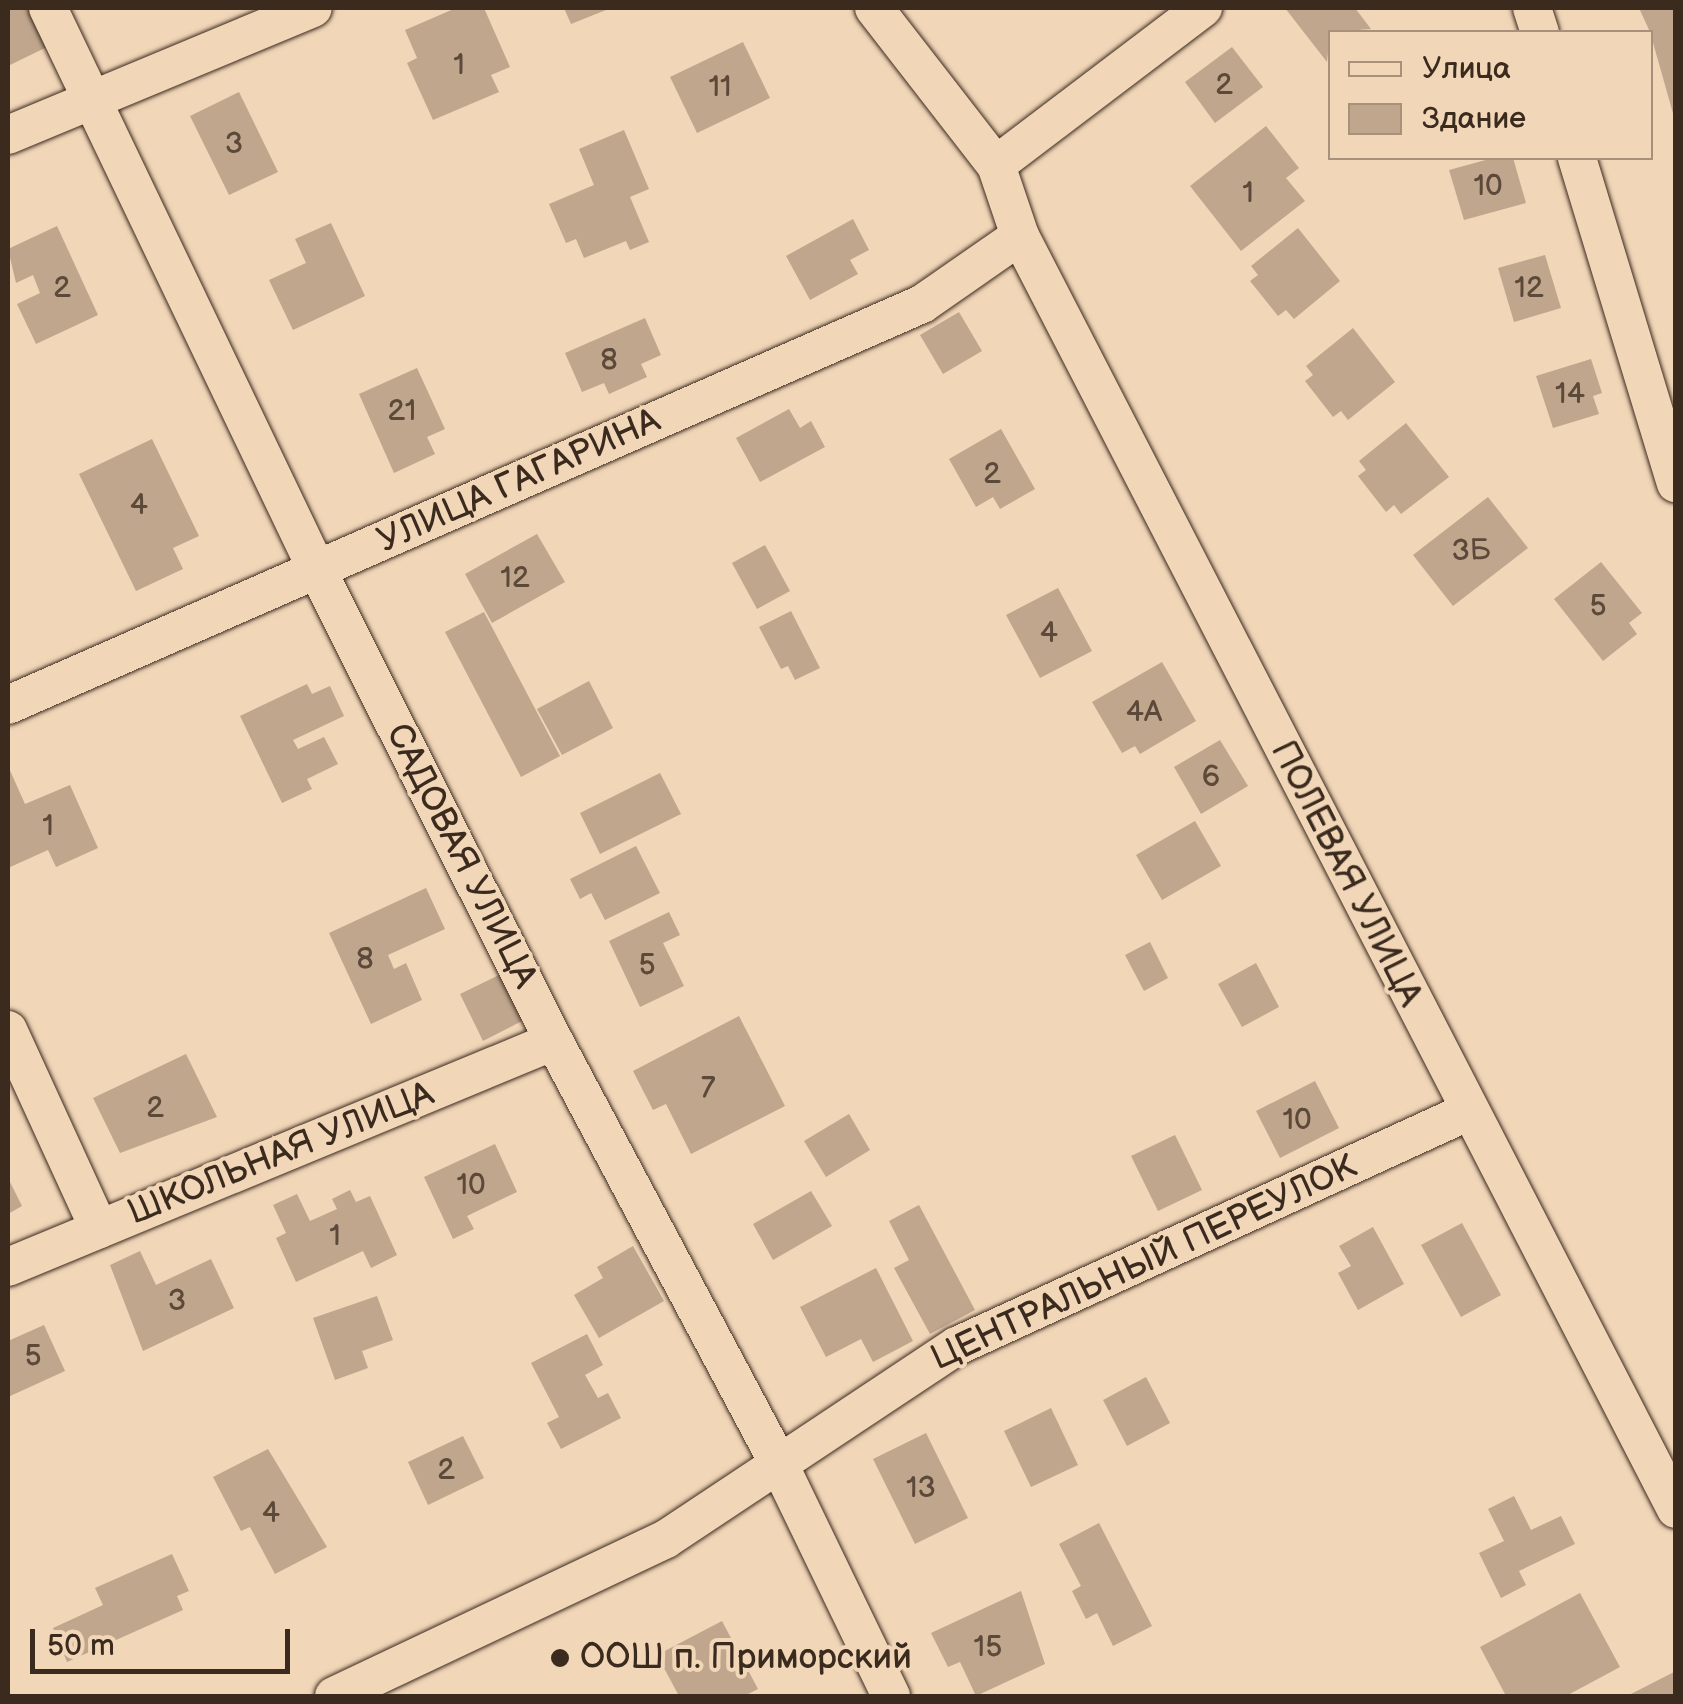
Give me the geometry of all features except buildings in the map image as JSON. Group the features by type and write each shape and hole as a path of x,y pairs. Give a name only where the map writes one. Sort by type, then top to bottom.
{"street":[{"name":"САДОВАЯ УЛИЦА","path":"48,8 317,570 554,1042 776,1460 891,1696"},
{"path":"8,135 312,8"},
{"name":"ПОЛЕВАЯ УЛИЦА","path":"874,8 996,165 1020,236 1467,1112 1676,1509"},
{"path":"996,165 1203,8"},
{"path":"1578,160 1676,483"},
{"name":"УЛИЦА ГАГАРИНА","path":"8,704 922,304 1020,236"},
{"path":"8,1030 99,1229"},
{"name":"ШКОЛЬНАЯ УЛИЦА","path":"8,1267 554,1042"},
{"name":"ЦЕНТРАЛЬНЫЙ ПЕРЕУЛОК","path":"334,1696 666,1538 776,1460 957,1346 1467,1112"}],"place":[{"name":"ООШ п. Приморский","path":"560,1658"}]}
